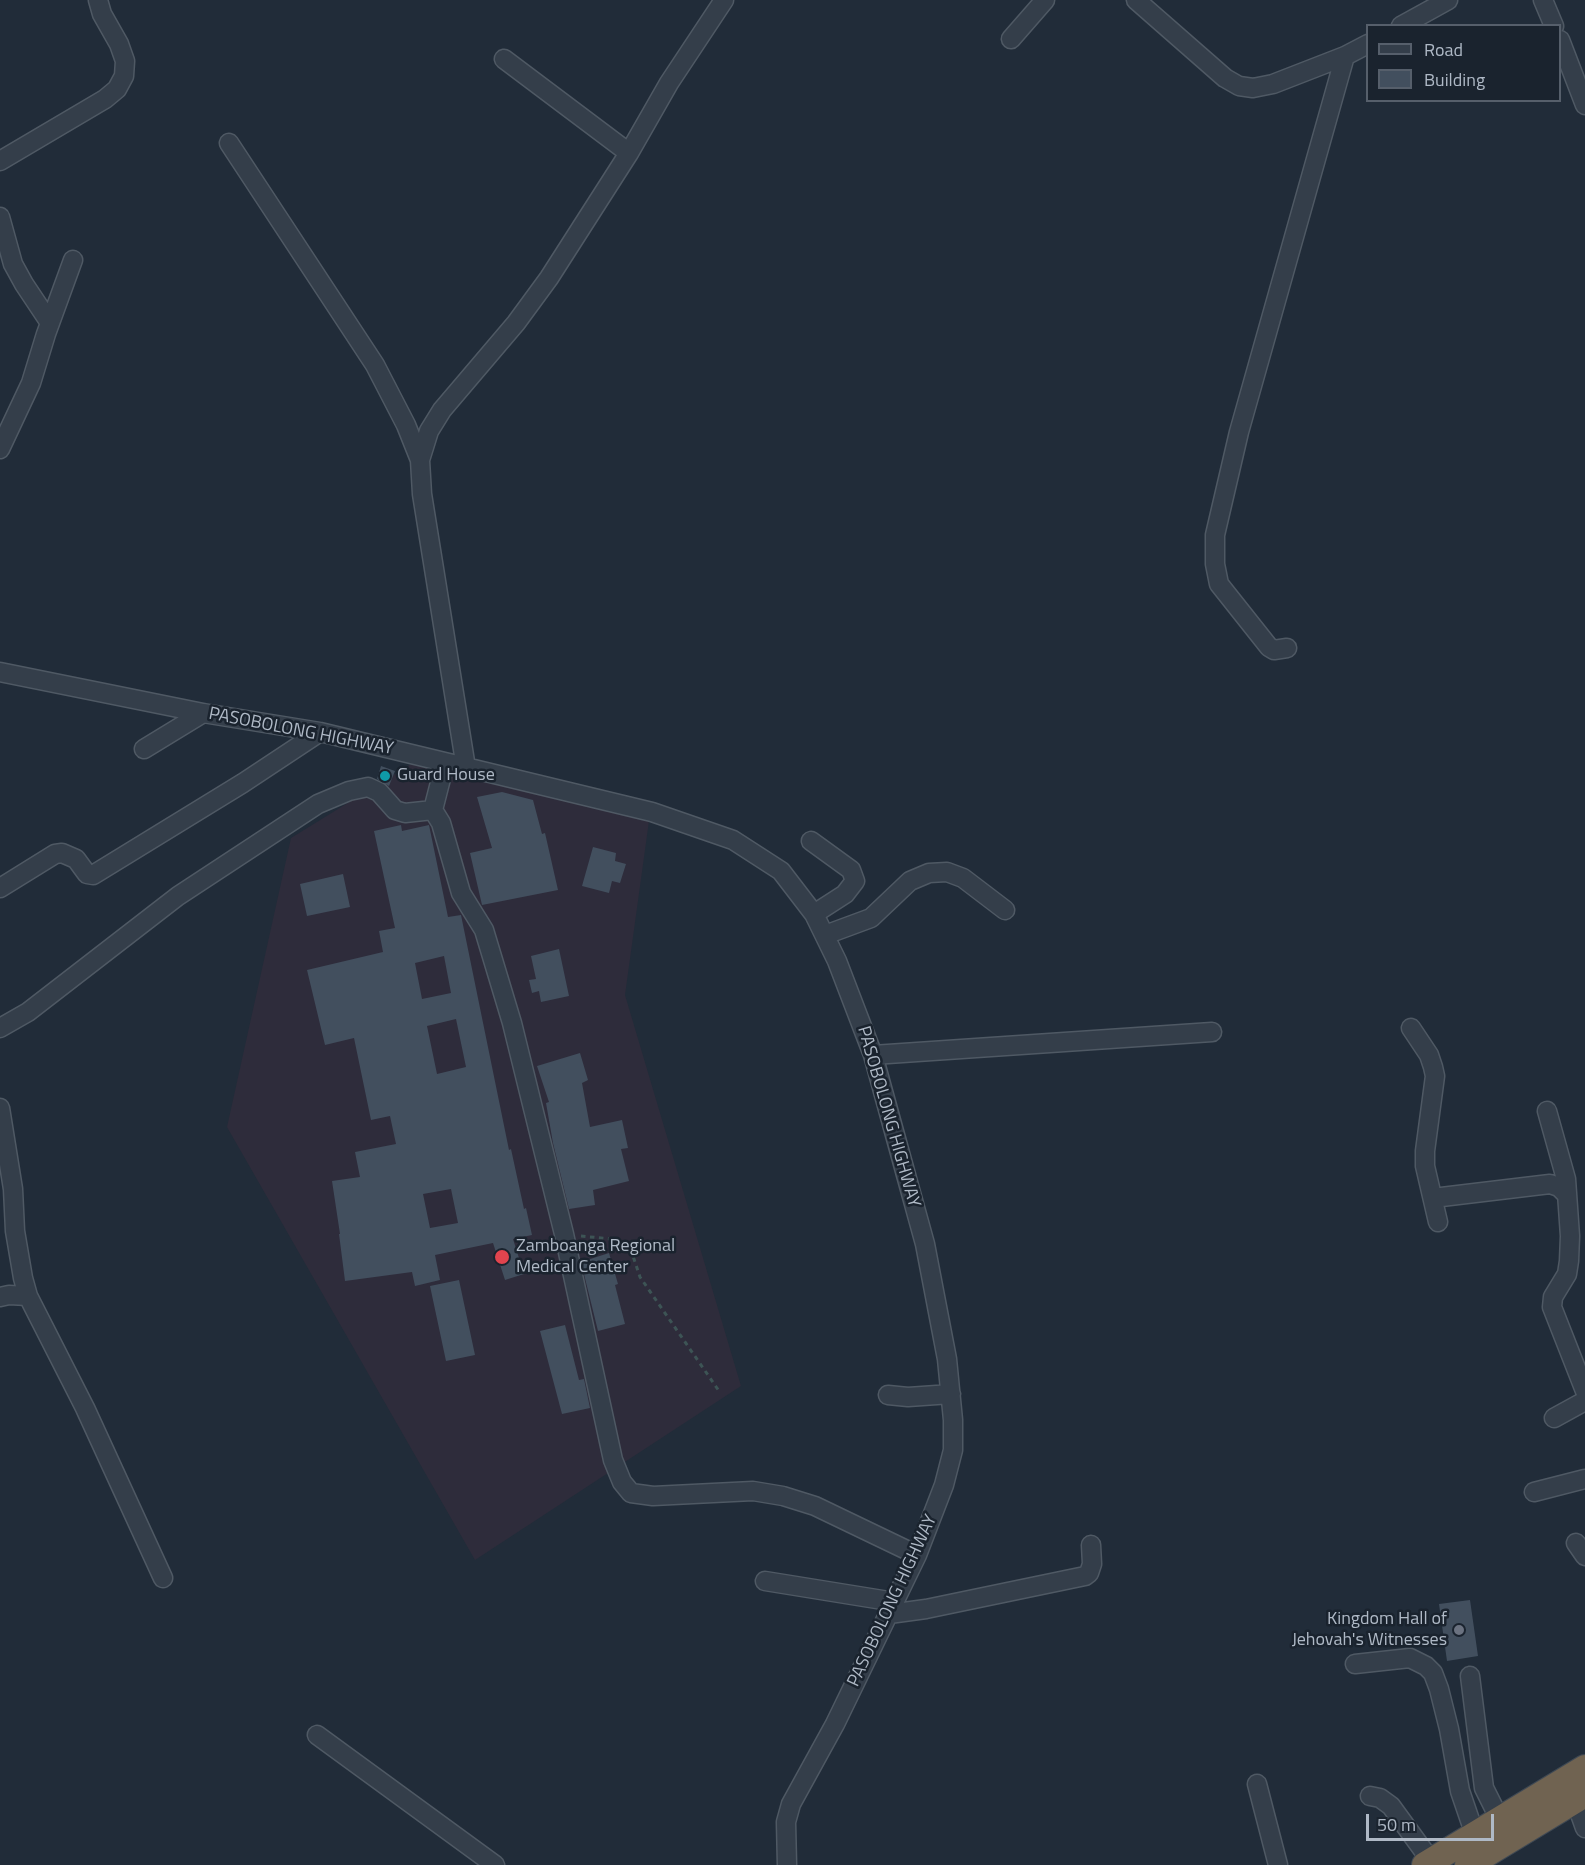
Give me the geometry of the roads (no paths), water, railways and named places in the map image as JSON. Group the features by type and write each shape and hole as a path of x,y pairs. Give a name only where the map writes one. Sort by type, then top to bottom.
{"highway":[{"path":"1428,1863 1585,1768"},
{"path":"1468,1865 1580,1797"}],"street":[{"path":"0,161 105,99 117,88 124,76 125,61 119,44 102,14 98,0"},
{"path":"420,460 429,431 442,410 516,322 549,278 629,153 669,83 724,0"},
{"path":"1011,39 1045,0"},
{"path":"1136,0 1225,78 1239,86 1253,88 1273,84 1345,56 1366,45"},
{"path":"1405,24 1448,0"},
{"path":"1543,0 1553,24"},
{"path":"1561,43 1585,105"},
{"path":"1287,648 1274,650 1269,648 1219,584 1215,564 1215,535 1239,432 1345,56"},
{"path":"504,59 629,153"},
{"path":"229,143 375,365 420,460 428,535 466,768"},
{"path":"0,217 13,264 50,323"},
{"path":"0,449 31,383 73,260"},
{"path":"0,687 9,674"},
{"name":"PASOBOLONG HIGHWAY","path":"9,674 203,713 320,732 652,812 733,840 781,871 814,914 837,961 873,1055 925,1244 947,1359 953,1450 944,1485 917,1555 835,1724 791,1804 786,1822 787,1865"},
{"path":"144,749 203,713"},
{"path":"0,888 55,854 62,853 76,859 87,874 93,875 243,783 320,732"},
{"path":"445,763 434,810 441,823 460,893 484,930 512,1023 564,1234 612,1461 622,1482 631,1493 653,1496 753,1491 783,1496 815,1506 917,1555"},
{"path":"0,1028 28,1012 178,896 318,804 349,791 368,787 379,792 395,810 405,813 434,810"},
{"path":"811,841 851,870 855,881 845,894 814,914"},
{"path":"825,935 871,918 910,881 929,873 947,872 963,878 1005,910"},
{"path":"1411,1028 1429,1055 1435,1076 1425,1166 1438,1222"},
{"path":"873,1055 1212,1032"},
{"path":"0,1108 13,1189 15,1231 28,1296 85,1408 162,1578"},
{"path":"1547,1111 1562,1163 1568,1195 1569,1261 1567,1274 1553,1297 1552,1307 1585,1391"},
{"path":"1432,1198 1550,1184 1559,1187 1568,1195"},
{"path":"0,1296 9,1294 28,1296"},
{"path":"888,1395 908,1397 951,1394"},
{"path":"1554,1418 1585,1401"},
{"path":"1534,1492 1585,1479"},
{"path":"765,1581 892,1608 926,1609 1085,1576 1089,1573 1092,1564 1091,1545"},
{"path":"1355,1664 1410,1658 1426,1666 1432,1673 1440,1689 1460,1791 1475,1835"},
{"path":"1470,1676 1484,1788 1500,1820"},
{"path":"317,1735 495,1865"},
{"path":"1257,1784 1278,1865"},
{"path":"1370,1796 1380,1798 1391,1806 1428,1863"},
{"path":"1580,1797 1585,1828"}],"place":[{"name":"Guard House","path":"385,776"},
{"name":"Zamboanga Regional Medical Center","path":"502,1257"},
{"name":"Kingdom Hall of Jehovah's Witnesses","path":"1459,1630"}]}
